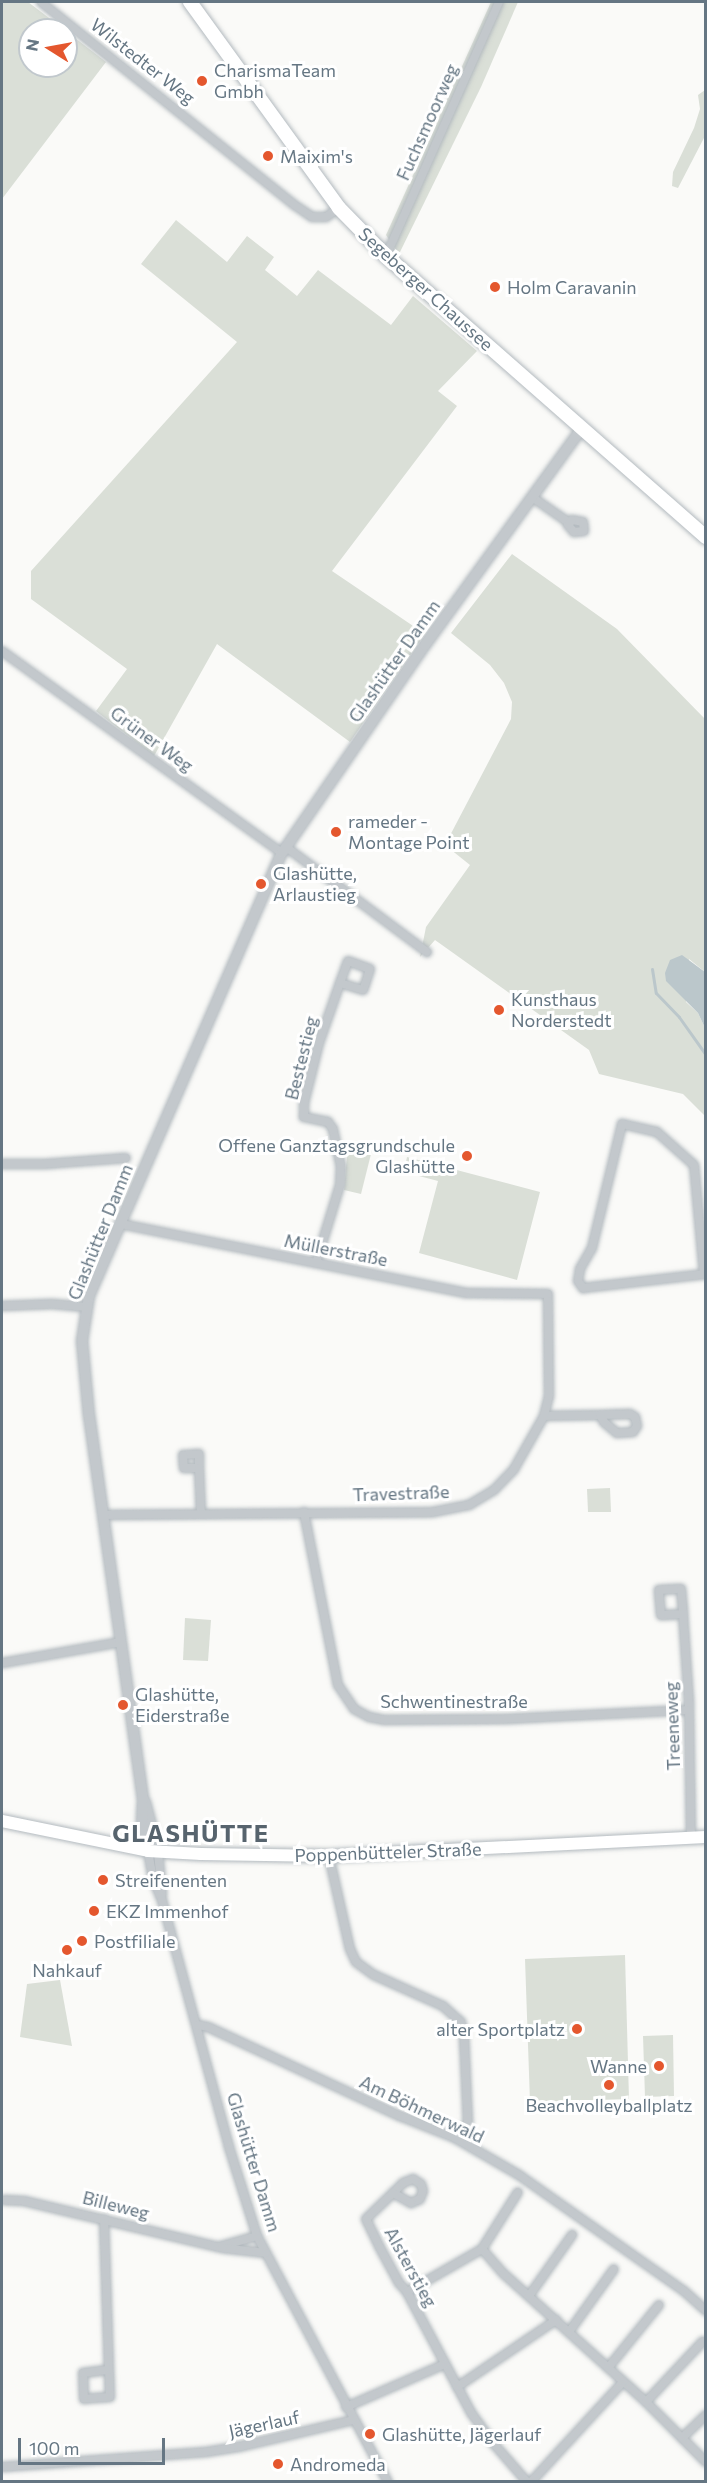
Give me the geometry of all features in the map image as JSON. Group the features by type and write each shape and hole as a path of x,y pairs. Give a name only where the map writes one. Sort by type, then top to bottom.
{"main road":[{"name":"Segeberger Chaussee","path":"190,2 339,208 386,256 705,537"},
{"name":"Poppenbütteler Straße","path":"2,1821 153,1851 329,1856 705,1837"}],"street":[{"name":"Wilstedter Weg","path":"41,2 293,204 312,217 326,217 339,208"},
{"name":"Fuchsmoorweg","path":"386,256 499,2"},
{"name":"Glashütter Damm","path":"388,2481 353,2420 257,2236 229,2147 198,2025 162,1900 143,1799 89,1416 82,1341 86,1307 120,1224 284,850 425,645 582,428"},
{"path":"532,497 568,522"},
{"name":"Grüner Weg","path":"2,651 284,850"},
{"path":"284,850 427,952"},
{"name":"Bestestieg","path":"316,1263 340,1185 341,1167 333,1129 328,1122 304,1117 303,1103 319,1042 340,983"},
{"path":"622,1124 657,1132 694,1165 705,1274 583,1288 578,1281 580,1269 592,1248 622,1124"},
{"path":"2,1164 45,1164 126,1158"},
{"name":"Müllerstraße","path":"120,1224 466,1293 548,1294"},
{"name":"Travestraße","path":"104,1515 434,1512 469,1505 494,1490 514,1469 544,1416 549,1396 548,1294"},
{"path":"2,1306 52,1304 86,1307"},
{"path":"544,1416 600,1415"},
{"path":"199,1468 201,1513"},
{"name":"Schwentinestraße","path":"304,1512 338,1685 354,1709 369,1717 384,1720 506,1719 689,1710"},
{"name":"Treeneweg","path":"683,1614 689,1710 691,1837"},
{"path":"2,1663 121,1642"},
{"path":"329,1856 350,1949 356,1962 374,1975 443,2006 461,2022 464,2036 468,2123 455,2138"},
{"name":"Am Böhmerwald","path":"198,2025 208,2027 400,2116 455,2138 519,2175 684,2290 705,2311"},
{"path":"407,2292 482,2249 518,2192"},
{"name":"Alsterstieg","path":"393,2193 366,2219 457,2387 494,2444 529,2481 622,2382"},
{"name":"Billeweg","path":"4,2200 24,2201 219,2247 266,2253"},
{"path":"104,2219 110,2397 84,2399 83,2373 109,2370"},
{"path":"529,2296 572,2235"},
{"name":"Billeweg","path":"219,2247 257,2236"},
{"path":"482,2249 504,2274 646,2402 705,2462"},
{"path":"569,2332 614,2269"},
{"path":"608,2368 659,2305"},
{"path":"457,2387 556,2320"},
{"path":"646,2402 703,2341"},
{"path":"346,2406 445,2364"},
{"path":"682,2438 705,2415"},
{"name":"Jägerlauf","path":"2,2467 206,2452 238,2447 353,2420"}],"shaded area":[{"path":"2,2 28,2 49,18 18,18 18,78 78,78 78,40 106,62 2,199"},
{"path":"491,2 518,2 481,87 399,254 386,235"},
{"path":"705,90 705,136 678,188 672,186 673,172 694,128 700,109 698,95"},
{"path":"176,220 227,262 247,236 274,257 265,270 297,296 318,270 391,325 413,296 477,351 438,391 457,406 332,571 425,634 350,742 217,644 154,756 96,711 127,669 31,599 31,571 237,342 141,264"},
{"path":"512,554 617,629 705,719 705,972 689,959 686,1002 698,1013 705,1028 705,1116 683,1094 599,1074 589,1050 435,940 420,957 426,927 470,865 445,845 511,719 512,702 504,683 490,665 451,633"},
{"path":"682,955 705,972 705,1028 698,1013 666,981 665,973 670,960"},
{"path":"344,1143 372,1150 361,1194 344,1190 347,1156"},
{"path":"407,1157 540,1192 517,1280 419,1253 438,1181 404,1172"},
{"path":"610,1488 611,1512 588,1512 587,1489"},
{"path":"185,1618 211,1620 208,1661 183,1660"},
{"name":"alter Sportplatz","path":"625,1955 629,2099 530,2102 525,1959"},
{"path":"60,1980 72,2046 20,2037 27,1984"},
{"name":"Wanne","path":"673,2035 674,2096 645,2097 643,2036"}],"waterway":[{"path":"652,969 656,993 679,1017 706,1055"}],"place":[{"name":"CharismaTeam Gmbh","path":"202,81"},
{"name":"Maixim's","path":"268,156"},
{"name":"Holm Caravanin","path":"495,287"},
{"name":"rameder - Montage Point","path":"336,832"},
{"name":"Glashütte, Arlaustieg","path":"261,884"},
{"name":"Kunsthaus Norderstedt","path":"499,1010"},
{"name":"Offene Ganztagsgrundschule Glashütte","path":"467,1156"},
{"name":"Glashütte, Eiderstraße","path":"123,1705"},
{"name":"Streifenenten","path":"103,1880"},
{"name":"EKZ Immenhof","path":"94,1911"},
{"name":"Postfiliale","path":"82,1941"},
{"name":"Nahkauf","path":"67,1950"},
{"name":"alter Sportplatz","path":"577,2029"},
{"name":"Wanne","path":"659,2066"},
{"name":"Beachvolleyballplatz","path":"609,2085"},
{"name":"Glashütte, Jägerlauf","path":"370,2434"},
{"name":"Andromeda","path":"278,2464"}],"district":[{"name":"GLASHÜTTE","path":"191,1833"}]}
